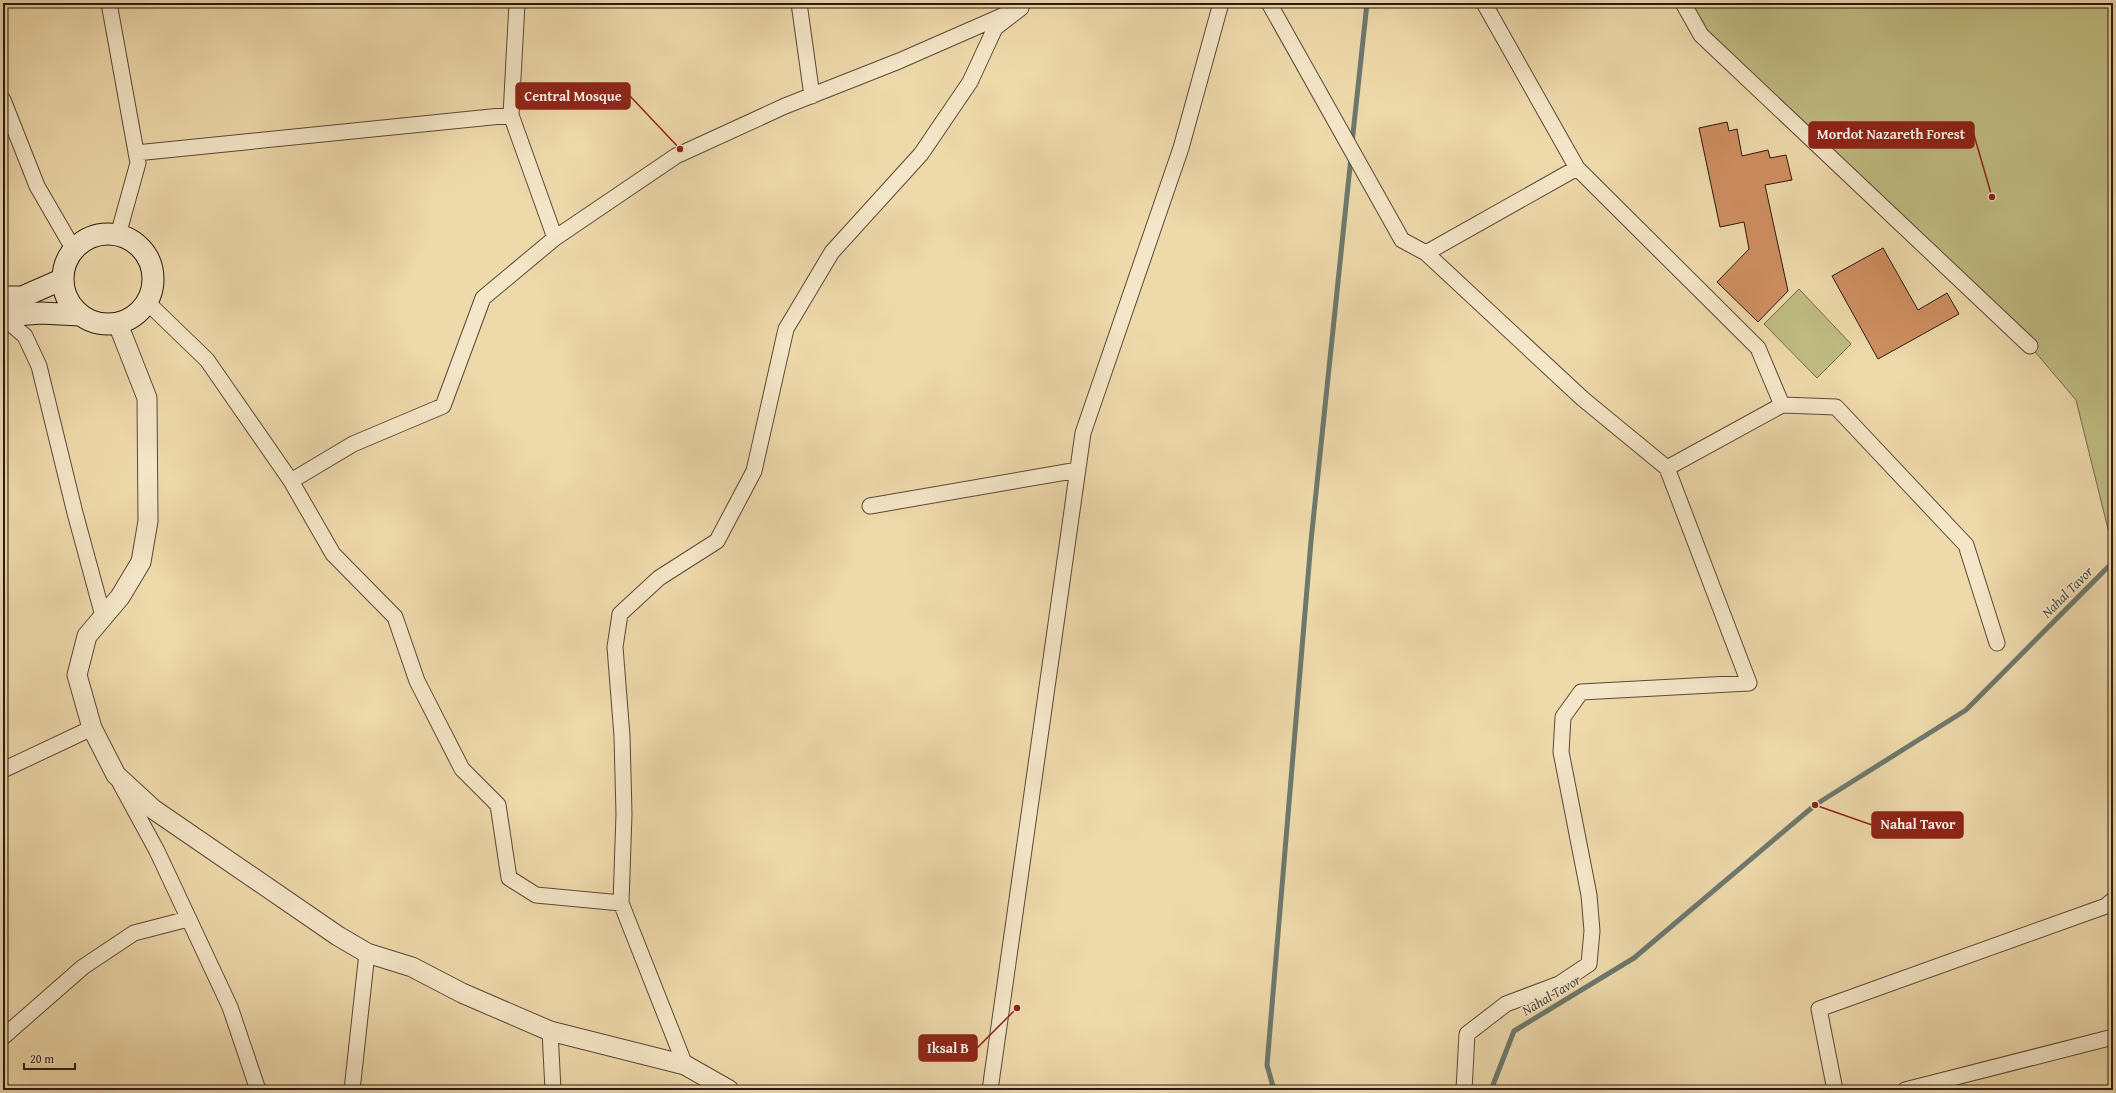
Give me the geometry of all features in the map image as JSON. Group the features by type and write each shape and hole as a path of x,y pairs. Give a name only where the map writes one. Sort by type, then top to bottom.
{"main road":[{"path":"106,234 118,235 131,240 142,249 150,261 154,275 153,289 148,303 135,316 118,324 105,325 92,322 80,315 71,305 65,293 63,279 66,263 74,250 83,241 94,236 106,234"},
{"path":"3,297 22,297 63,279"},
{"path":"3,317 41,313 80,315"}],"street":[{"path":"109,3 138,163 118,235"},
{"path":"517,3 511,115 555,238"},
{"path":"799,3 812,96"},
{"path":"990,1090 1083,433 1181,148 1221,3"},
{"path":"1268,3 1402,240 1426,253 1584,399 1667,468 1749,683 1582,692 1563,717 1561,752 1588,895 1592,931 1589,964 1558,984 1506,1004 1467,1034 1464,1090"},
{"path":"1484,3 1577,168 1758,348 1782,405"},
{"path":"1683,3 1701,35 2030,346"},
{"path":"291,481 353,444 443,406 483,298 555,238 676,156 812,96 899,61 1023,6"},
{"path":"685,1065 621,903 624,814 622,736 615,647 620,614 659,578 717,541 754,471 786,329 832,252 921,154 970,82 995,28 1023,6"},
{"path":"3,100 37,186 74,250"},
{"path":"136,153 511,115"},
{"path":"1426,253 1577,168"},
{"path":"148,303 207,360 291,481 333,554 395,617 417,681 462,769 498,805 509,878 536,895 621,903"},
{"path":"3,317 25,336 39,366 75,513 103,616"},
{"path":"118,324 147,398 148,521 141,562 120,596 87,636 78,675 92,728 157,851 230,1007 258,1090"},
{"path":"1667,468 1782,405 1836,407 1966,545 1997,643"},
{"path":"870,506 1078,470"},
{"path":"3,770 92,728"},
{"path":"116,775 153,809 338,936 367,953 412,967 462,993 550,1031 685,1065 729,1090"},
{"path":"1835,1090 1819,1009 2106,906 2113,900"},
{"path":"3,1037 83,967 134,933 188,919"},
{"path":"352,1090 367,953"},
{"path":"550,1031 553,1090"},
{"path":"1905,1090 2113,1037"}],"shaded area":[{"path":"1686,3 2113,3 2113,549 2076,400 2013,326 1729,67"},
{"path":"1799,289 1851,344 1817,378 1764,324"}],"building":[{"path":"1727,122 1729,131 1737,129 1742,156 1768,150 1770,158 1786,155 1792,180 1765,185 1788,291 1758,322 1717,282 1749,249 1744,222 1720,227 1699,128"},
{"path":"1883,248 1918,310 1947,293 1959,314 1878,359 1832,276"}],"waterway":[{"path":"1352,143 1367,3"},
{"path":"1274,1090 1267,1065 1311,541 1351,157"},
{"name":"Nahal Tavor","path":"1491,1090 1514,1031 1634,958 1815,805 1966,710 2113,562"}],"place":[{"name":"Central Mosque","path":"680,149"},
{"name":"Mordot Nazareth Forest","path":"1992,197"},
{"name":"Nahal Tavor","path":"1815,805"},
{"name":"Iksal B","path":"1017,1008"}]}
